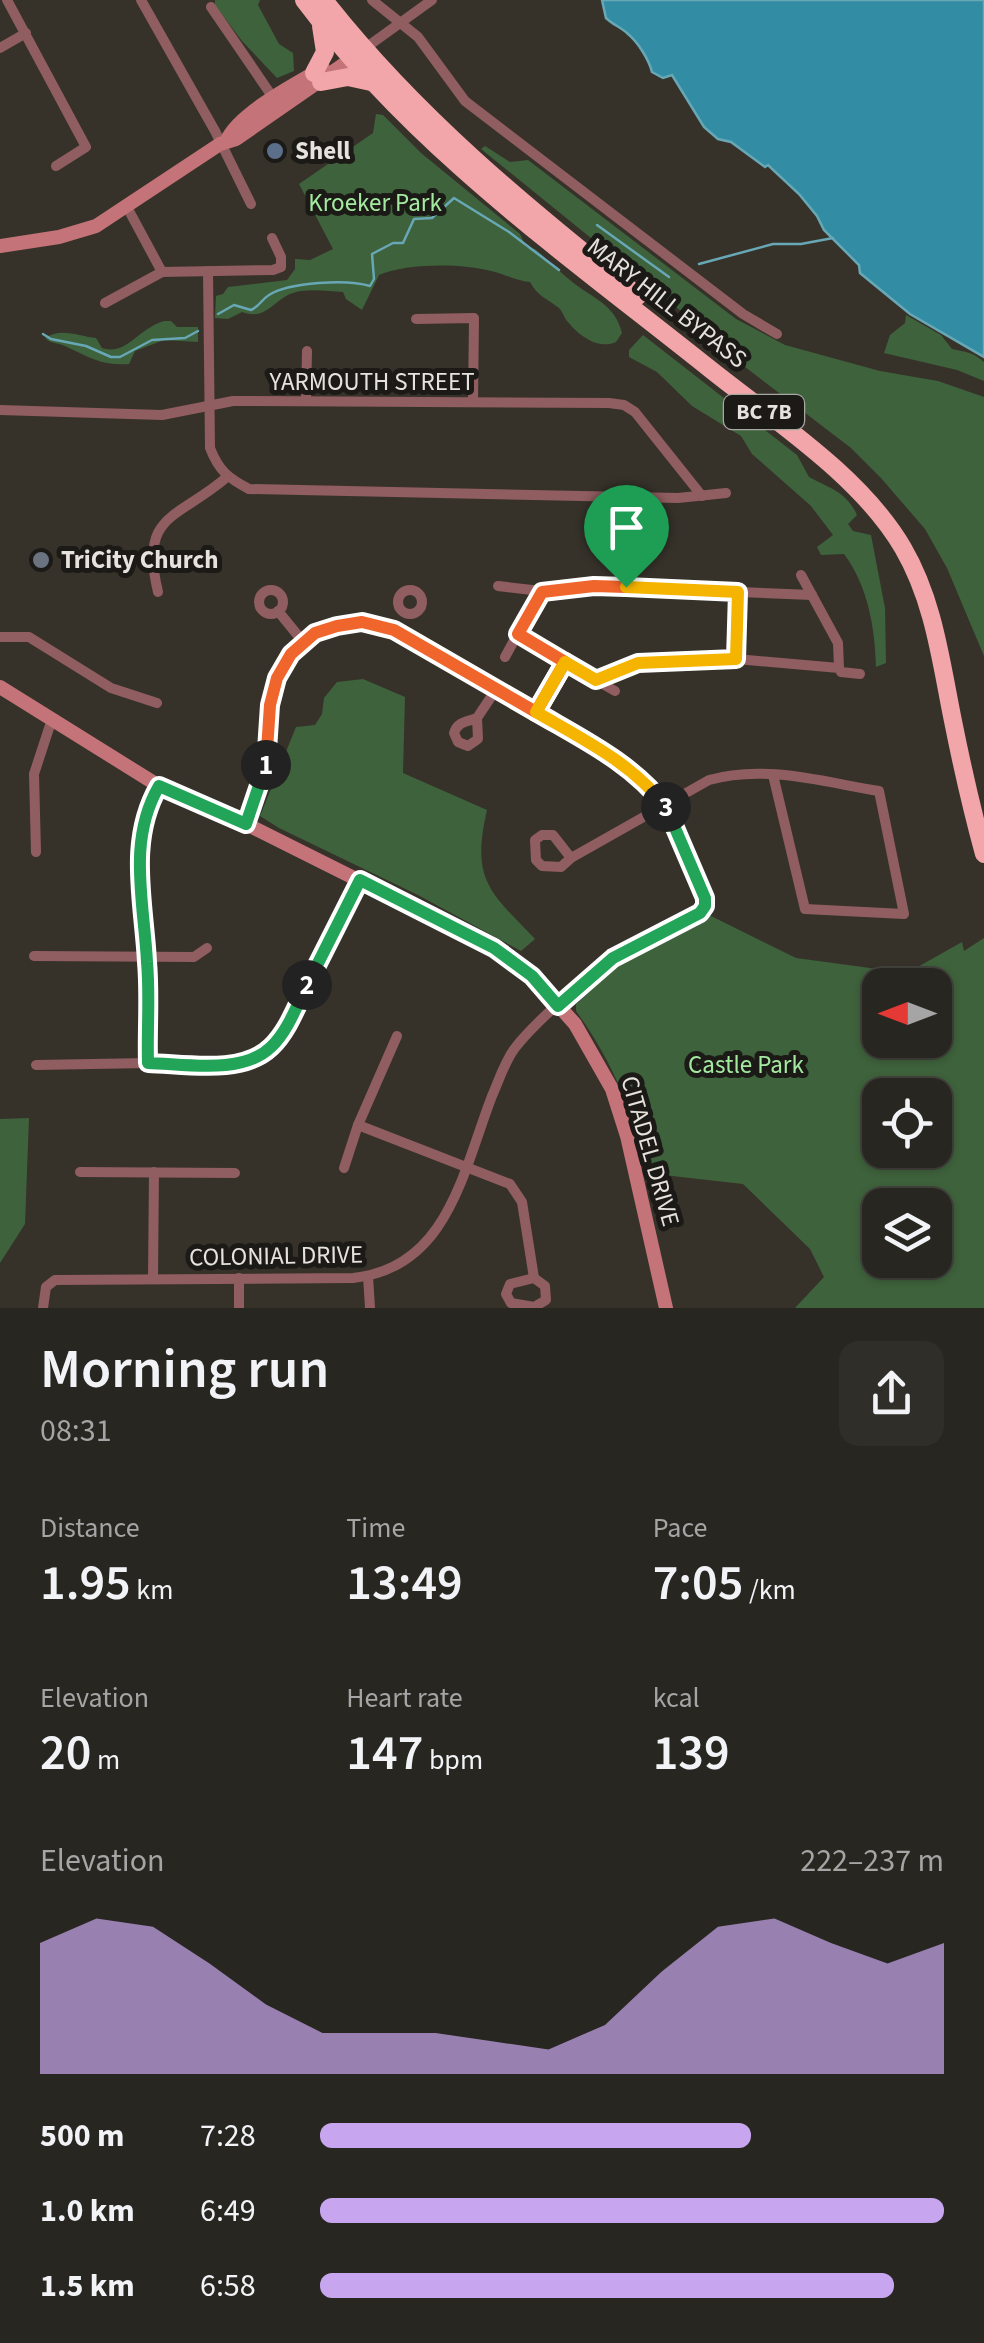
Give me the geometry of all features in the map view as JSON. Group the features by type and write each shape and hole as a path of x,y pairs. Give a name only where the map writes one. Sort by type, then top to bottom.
{"highway":[{"name":"MARY HILL BYPASS","path":"304,0 319,21 466,153 821,443 883,500 912,541 939,602 984,806"},
{"name":"MARY HILL BYPASS","path":"324,0 372,82 474,182 801,442 858,490 882,517 910,561 928,606 984,854"},
{"path":"319,21 325,52 317,77 372,82"}],"street":[{"path":"6,0 86,146 56,166"},
{"path":"141,0 224,142 251,204"},
{"path":"372,0 426,46 465,102 743,314 777,334"},
{"path":"0,246 89,230 224,142 232,130 432,0"},
{"path":"211,7 274,106"},
{"path":"0,48 26,34"},
{"path":"127,207 162,272"},
{"path":"104,304 162,272 273,270 281,266 281,257 272,238"},
{"path":"208,272 210,448 226,478 249,489 702,496 726,493"},
{"path":"416,319 474,318 474,402"},
{"path":"306,401 307,351"},
{"name":"YARMOUTH STREET","path":"0,410 162,415 233,402 306,401 624,405 634,412 702,496"},
{"path":"158,592 152,550 158,529 226,478"},
{"path":"151,516 162,524"},
{"path":"802,575 838,643 841,672 860,674"},
{"path":"498,586 542,592 594,586 812,595"},
{"path":"505,657 542,592"},
{"path":"736,659 738,592"},
{"path":"278,611 304,643"},
{"path":"394,630 405,613"},
{"path":"246,824 266,768 270,705 277,678 291,654 315,633 362,622 394,630 618,759 640,776 665,806"},
{"path":"518,634 616,692"},
{"path":"0,637 28,637 111,688 158,704"},
{"path":"596,680 638,663 736,659 839,668"},
{"path":"536,712 565,662"},
{"name":"CITADEL DRIVE","path":"0,687 159,786 246,824 494,948 532,976 575,1024 600,1063 616,1101 632,1152 666,1308"},
{"path":"477,718 496,688"},
{"path":"36,852 34,774 52,719"},
{"path":"572,858 719,777 752,771 773,774 878,791 904,914 805,909 773,774"},
{"path":"148,1063 147,957 139,846 151,800 159,786"},
{"name":"COLONIAL DRIVE","path":"43,1308 46,1287 55,1280 368,1276 400,1264 427,1243 445,1216 511,1053 613,958 700,913 705,906 665,806"},
{"path":"36,1065 238,1064 255,1059 274,1045 360,880"},
{"path":"34,956 194,957 208,948"},
{"path":"344,1168 358,1125 397,1036"},
{"path":"358,1125 510,1184 522,1202 534,1278"},
{"path":"80,1172 235,1173"},
{"path":"153,1278 154,1172"},
{"path":"368,1276 370,1308"},
{"path":"239,1278 239,1308"}],"green space":[{"path":"215,0 260,0 258,5 279,44 293,53 294,71 277,78 242,41"},
{"name":"Kroeker Park","path":"376,114 383,115 421,153 520,234 526,247 535,249 605,306 622,333 616,342 596,343 584,337 530,282 479,268 450,266 419,266 379,275 362,310 346,299 343,292 306,290 284,297 259,314 242,312 228,319 215,318 216,296 228,287 287,280 295,269 295,259 310,260 333,249 299,184 373,133"},
{"path":"485,146 510,162 528,160 736,319 785,345 880,371 938,381 984,397 984,656 947,568 925,529 881,478 851,448 719,347 681,311 481,149"},
{"path":"906,315 941,335 952,349 973,354 984,362 984,381 957,370 884,353 890,335 905,323"},
{"path":"164,321 177,327 198,327 198,342 164,340 135,351 129,364 112,364 45,338 57,333 76,334 96,338 102,348 118,348"},
{"path":"643,335 797,455 809,477 837,492 853,507 857,515 848,524 853,531 871,535 885,608 886,663 876,667 869,608 852,566 844,554 821,555 817,547 833,535 811,506 752,454 741,436 692,406 657,372 629,357 629,350"},
{"path":"363,679 405,697 403,773 487,810 481,853 483,869 495,896 535,939 521,951 260,816 296,727 315,725 322,714 324,698 337,682"},
{"name":"Castle Park","path":"709,915 796,958 870,968 862,968 862,1058 952,1058 952,968 916,968 962,942 964,951 984,938 984,1308 795,1308 824,1277 810,1249 743,1184 646,1173 620,1088 576,1011 576,1004 622,962 697,926"},
{"path":"29,1118 25,1224 0,1263 0,1119"}],"water":[{"path":"602,0 984,0 984,357 910,314 860,273 859,265 824,230 799,194 768,165 765,167 704,127 672,75 663,78 652,72 636,42 606,18"}],"waterway":[{"path":"218,314 234,305 251,310 269,295 304,285 370,286 374,279 372,254 393,243 403,243 414,219 432,218 454,198 509,232 559,270"},
{"path":"597,225 669,277"},
{"path":"699,264 773,244 833,238"},
{"path":"43,334 120,357 152,340 185,338 198,331"}],"place":[{"name":"Shell","path":"275,151"},
{"name":"TriCity Church","path":"41,560"}],"route":[{"path":"626,587 542,592 518,634 565,662 536,712 394,630 362,622 315,633 291,654 277,678 270,705 266,768 246,824 159,786 151,800 141,833 138,862 148,966 148,1063 238,1064 255,1059 274,1045 360,880 494,948 532,976 558,1006 624,950 700,913 705,898 665,806 640,776 618,759 536,712 540,705 565,662 596,680 638,663 736,659 738,592 626,587"}]}
